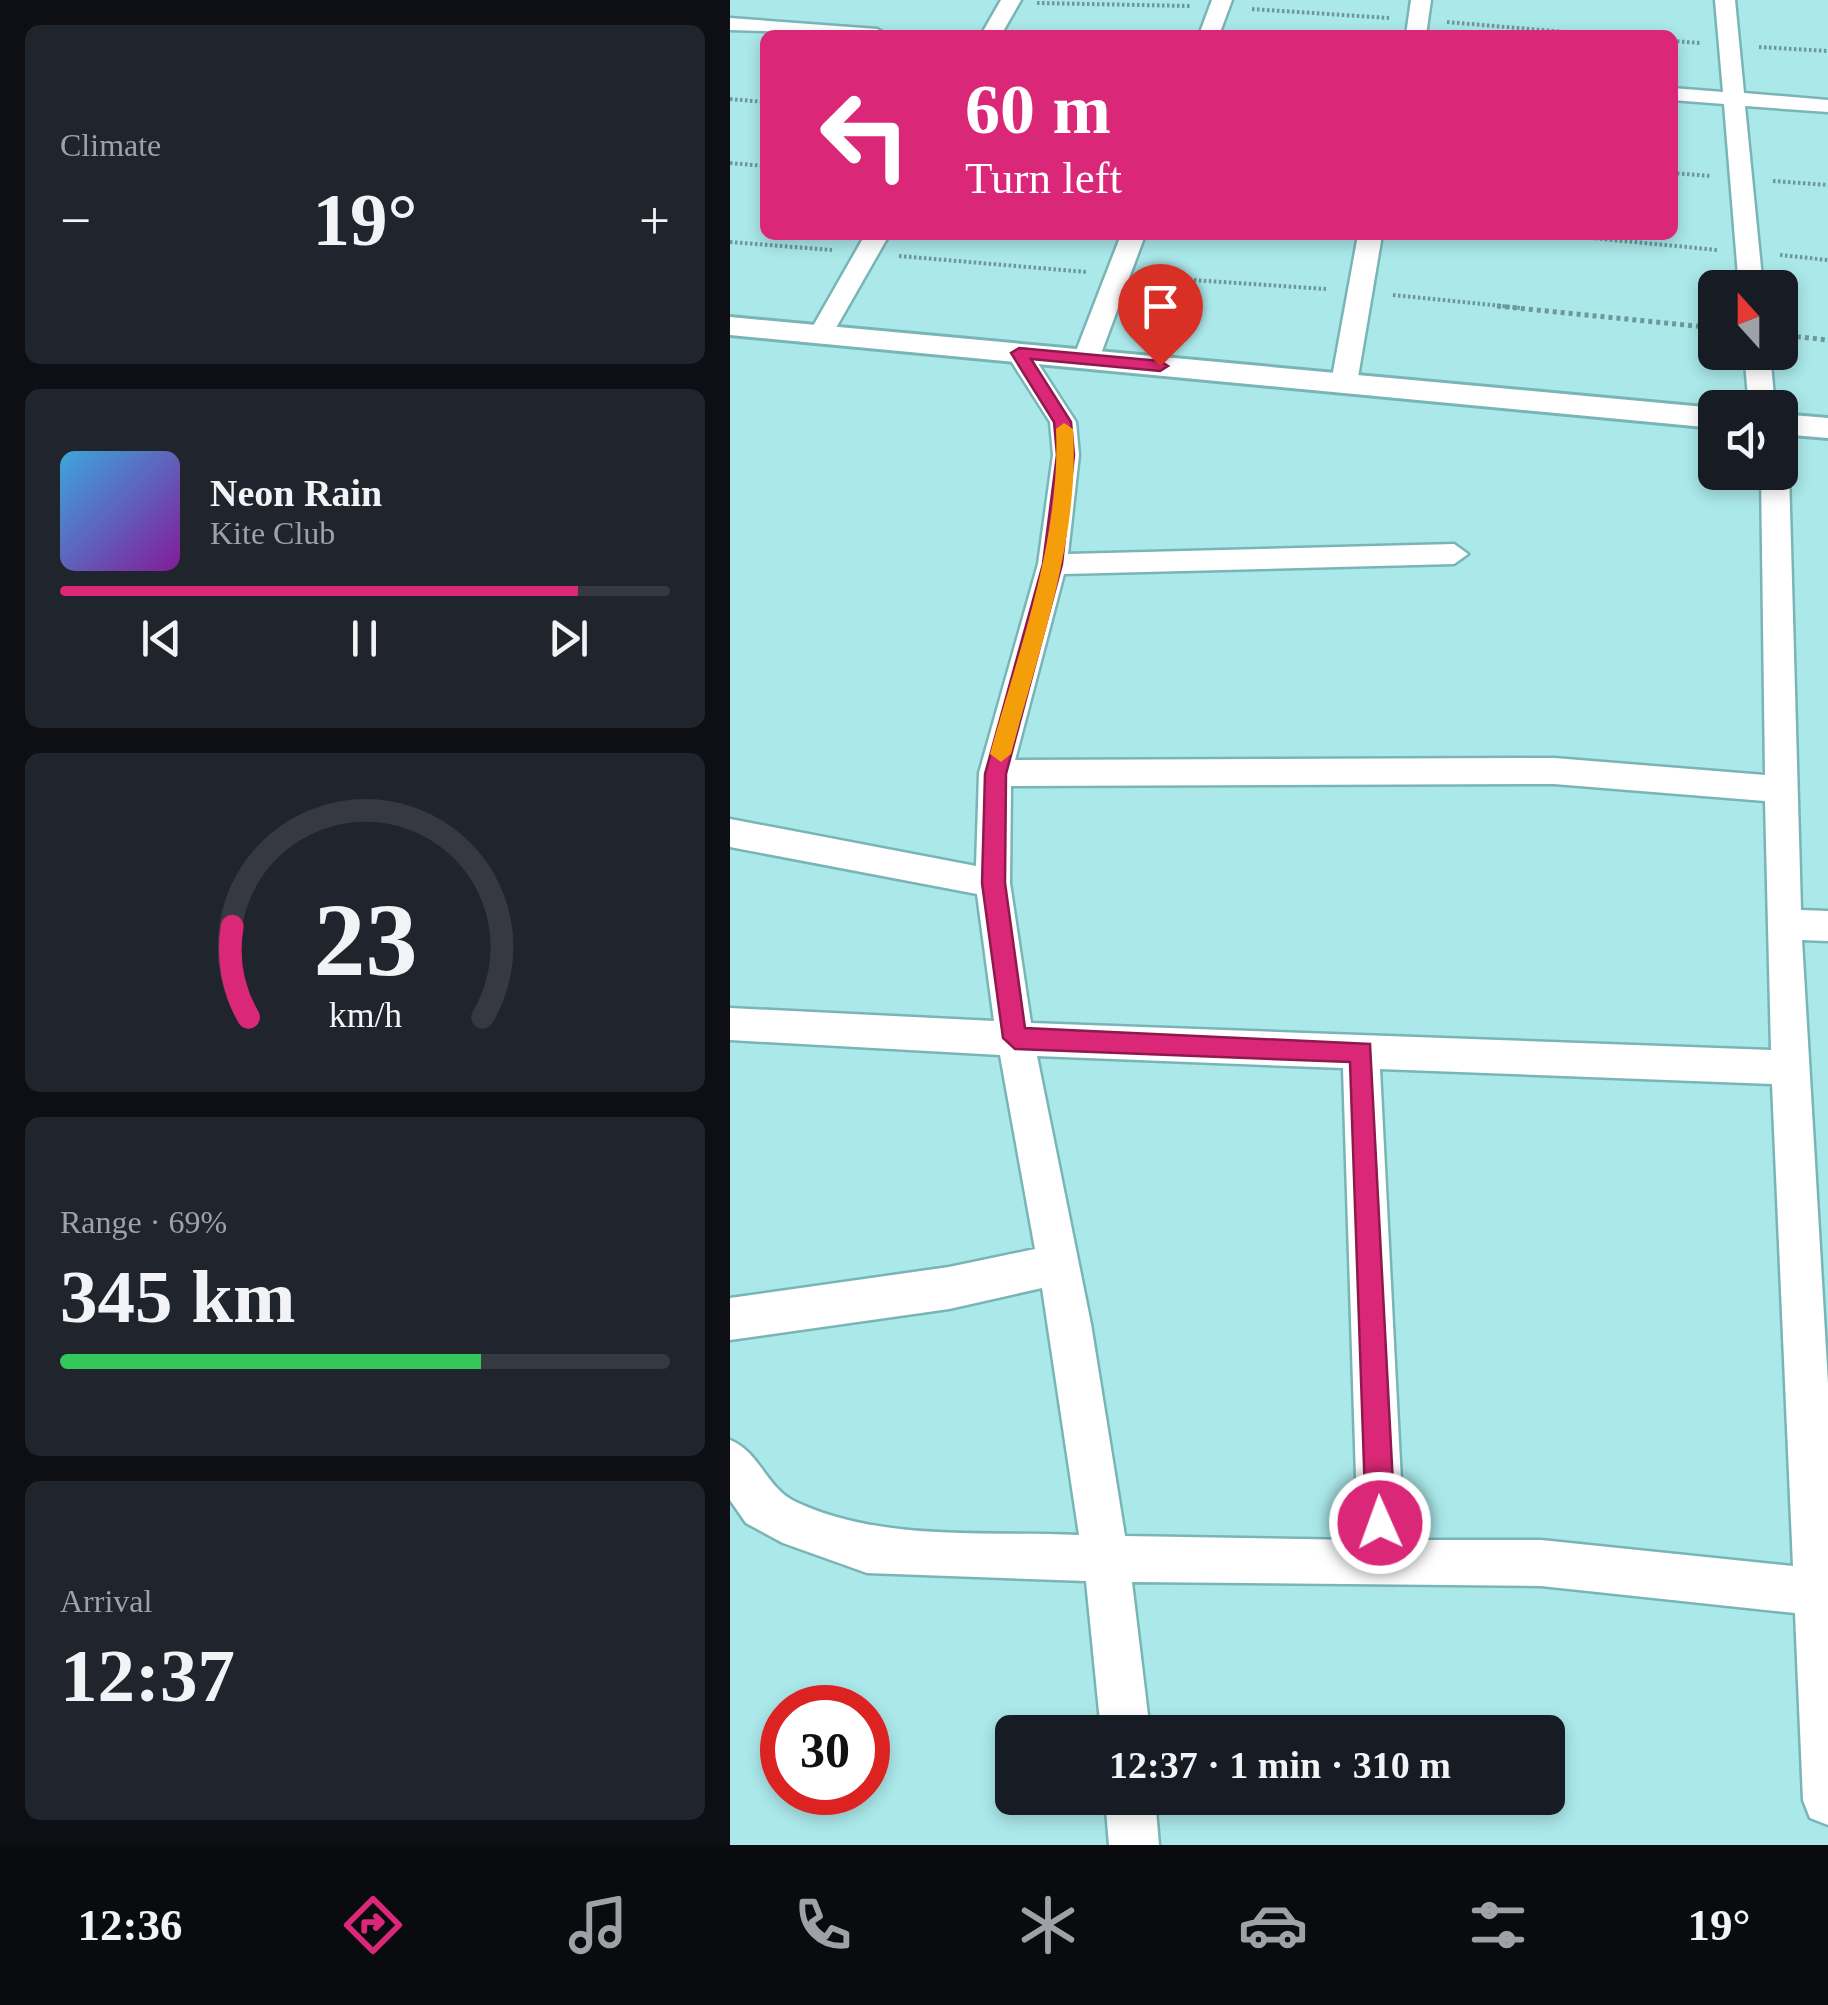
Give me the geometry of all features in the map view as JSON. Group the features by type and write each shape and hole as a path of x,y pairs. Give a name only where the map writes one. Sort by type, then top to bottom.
{"street":[{"path":"1726,0 1750,270"},
{"path":"994,30 1011,1"},
{"path":"1211,30 1221,3"},
{"path":"730,24 811,30"},
{"path":"1678,94 1828,106"},
{"path":"1086,360 1132,240"},
{"path":"1344,384 1369,240"},
{"path":"820,334 872,244"},
{"path":"730,326 1698,416"},
{"path":"1019,353 1057,409 1066,436 1052,564 995,774 994,883 1015,1038 1058,1264 1106,1560 1123,1715"},
{"path":"1798,426 1828,428"},
{"path":"1775,490 1784,924 1828,1800"},
{"path":"1052,564 1454,554"},
{"path":"995,774 1554,770 1781,788"},
{"path":"730,833 994,883"},
{"path":"1784,924 1828,926"},
{"path":"730,1024 1790,1068"},
{"path":"1361,1052 1382,1562"},
{"path":"730,1319 893,1298 1058,1264"},
{"path":"730,1462 762,1506 783,1520 867,1550 1106,1560 1541,1563 1818,1592"},
{"path":"1131,1815 1134,1845"}],"path":[{"path":"1011,1 1221,3 1547,30"},
{"path":"1730,46 1828,51"},
{"path":"730,98 760,101"},
{"path":"730,163 760,166"},
{"path":"1615,240 1828,260"},
{"path":"730,242 872,244"},
{"path":"1358,292 1698,326"},
{"path":"1798,337 1828,340"}],"slow traffic":[{"path":"1001,754 1052,564 1066,455 1064,429"}],"route":[{"path":"1160,366 1019,353 1063,422 1066,455 1052,564 995,774 994,883 1015,1038 1361,1052 1380,1523"}]}
